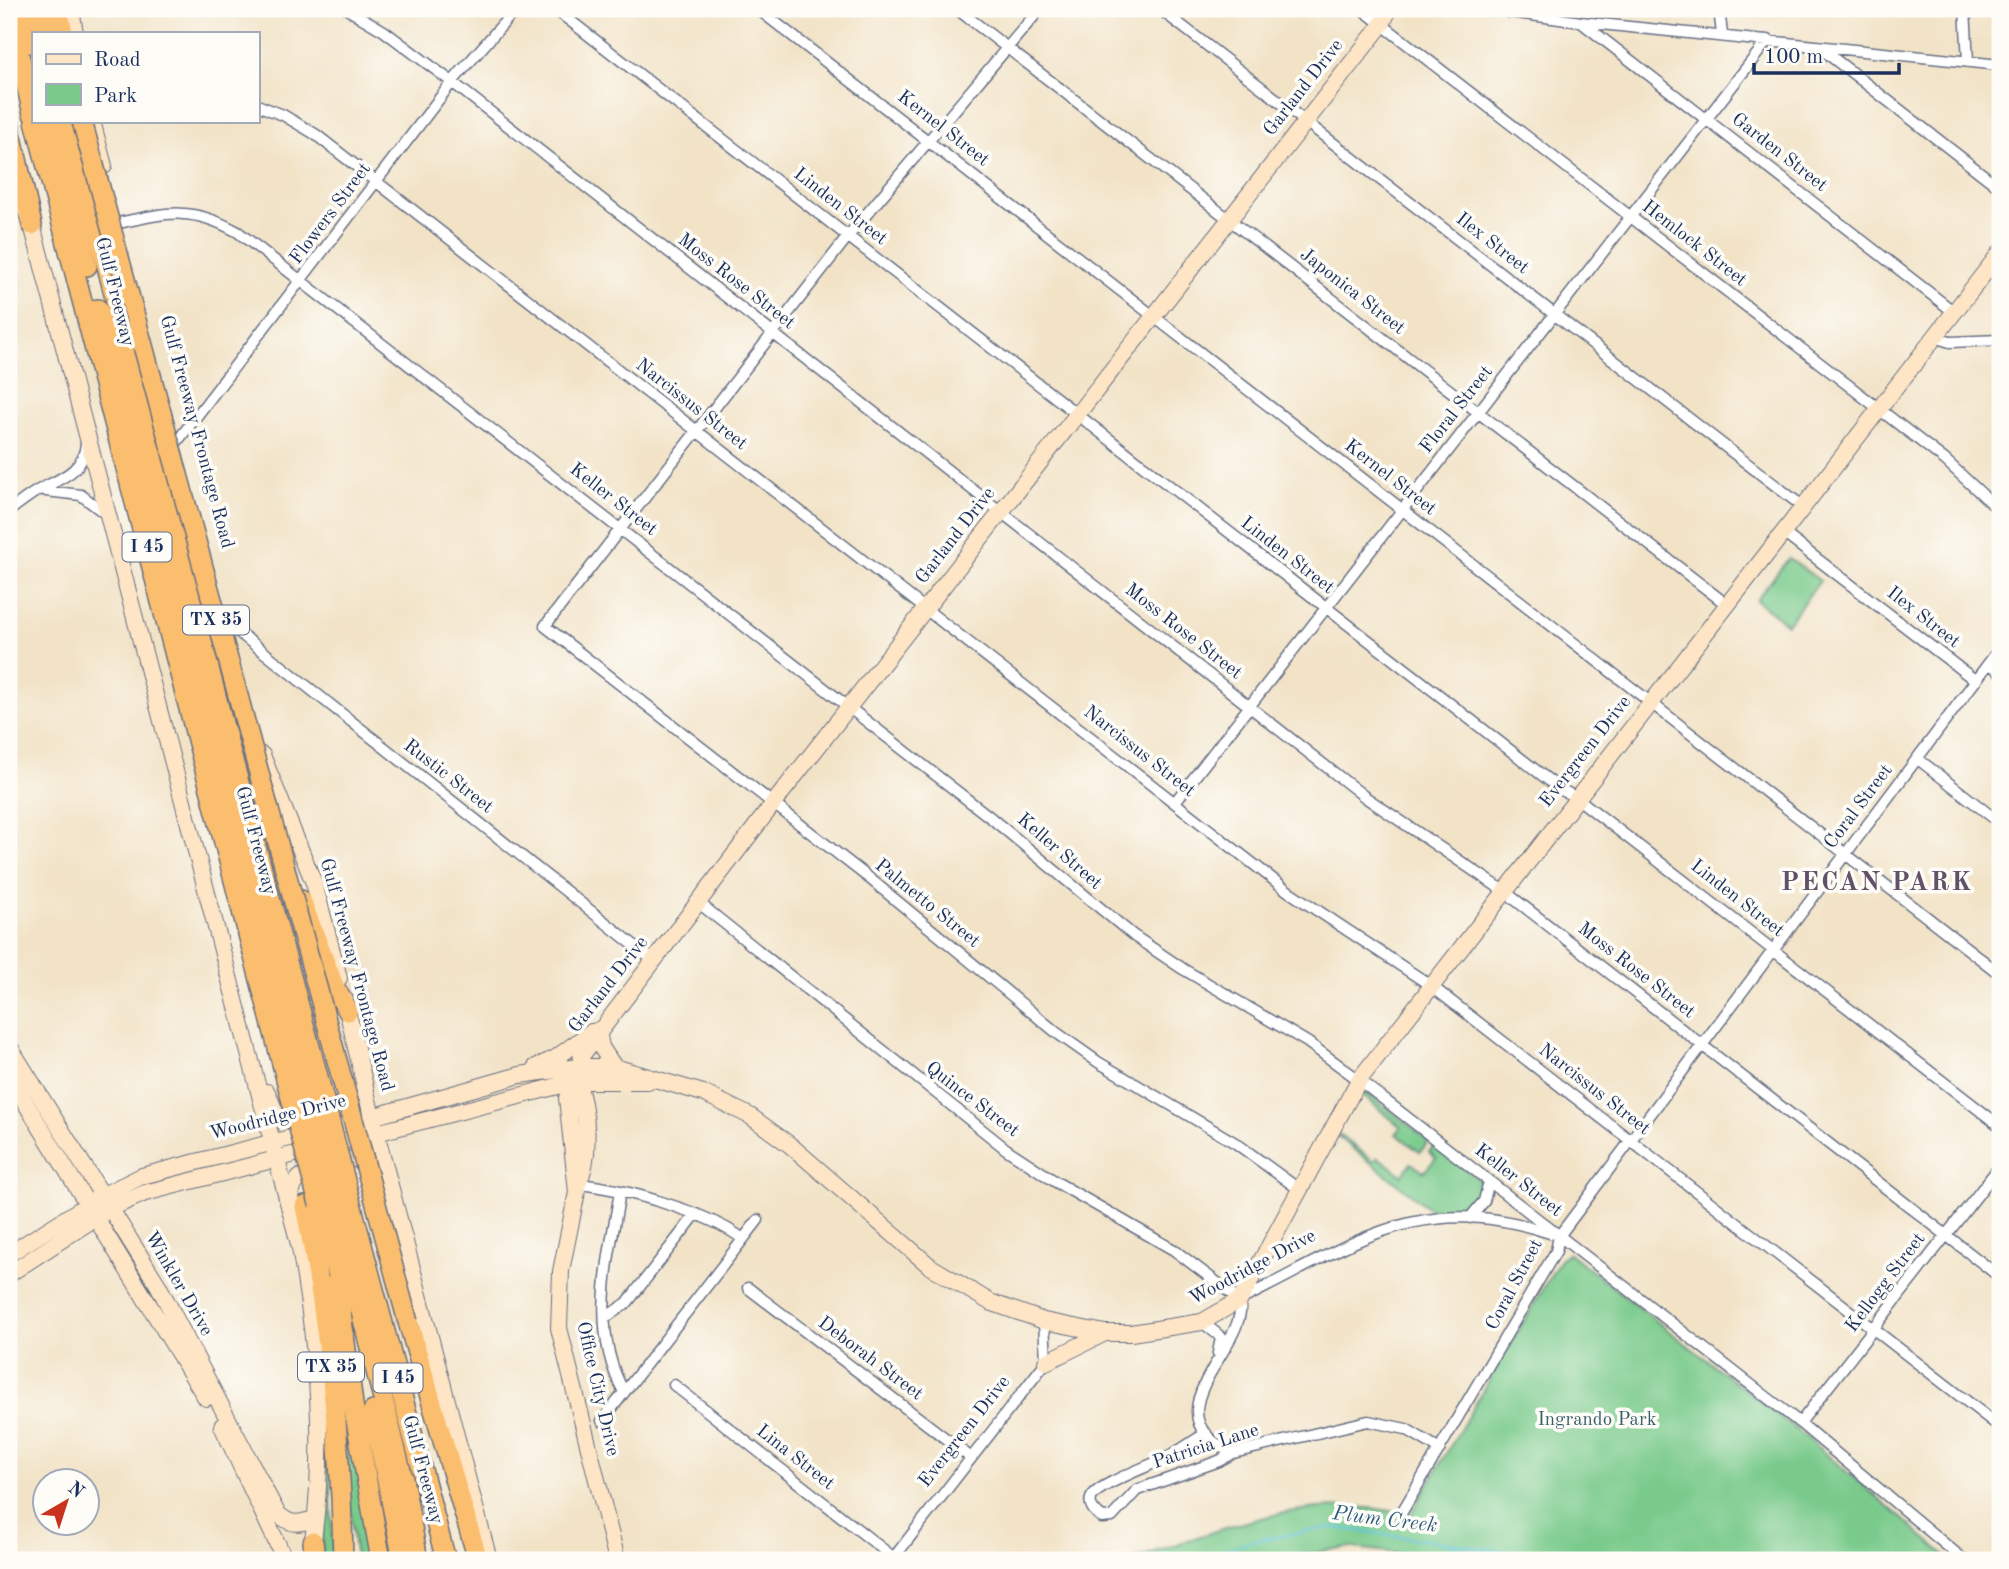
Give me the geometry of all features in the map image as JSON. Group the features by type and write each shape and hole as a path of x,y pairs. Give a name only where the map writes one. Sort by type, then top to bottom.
{"highway":[{"path":"25,9 32,40"},
{"path":"43,9 49,32"},
{"path":"58,9 63,32"},
{"name":"Gulf Freeway","path":"9,11 32,110"},
{"path":"9,65 32,112"},
{"name":"Gulf Freeway","path":"35,122 300,1073"},
{"name":"Gulf Freeway","path":"52,122 93,291 300,1073 301,1137 365,1373 404,1560"},
{"name":"Gulf Freeway","path":"70,122 224,727 300,1073 319,1204 403,1478 418,1560"},
{"name":"TX 35","path":"82,122 190,530 275,822 408,1322 460,1496 467,1560"},
{"path":"9,124 32,225"},
{"path":"224,727 245,756 334,986 348,1011"},
{"name":"Gulf Freeway","path":"319,1204 446,1560"},
{"name":"TX 35","path":"319,1204 318,1270 336,1408 343,1560"},
{"name":"TX 35","path":"335,1263 353,1404 381,1560"},
{"path":"460,1496 478,1560"}],"main road":[{"path":"71,9 75,32"},
{"name":"Garland Drive","path":"577,1074 601,1027 1385,16 1400,9"},
{"name":"Gulf Freeway Frontage Road","path":"92,122 222,619 266,767 314,883 348,1011 374,1125 489,1560"},
{"path":"9,171 32,225 272,1149 319,1204"},
{"name":"Evergreen Drive","path":"1240,1300 1359,1080 2000,253"},
{"path":"240,1018 246,1025 270,1104 276,1114 287,1119 349,1100 357,1087 354,1060 357,1052"},
{"path":"601,1027 601,1047 614,1067"},
{"path":"520,1075 556,1058 601,1027"},
{"name":"Winkler Drive","path":"9,1046 14,1075 38,1108 98,1207 212,1408 285,1560"},
{"name":"Woodridge Drive","path":"9,1274 142,1176 272,1149 614,1067 703,1093 750,1116 790,1145 931,1268 990,1302 1044,1321 1105,1333 1131,1333 1202,1322 1240,1300"},
{"name":"Woodridge Drive","path":"374,1125 520,1075 577,1074 657,1080"},
{"name":"Office City Drive","path":"577,1074 568,1098 573,1170 578,1184 561,1271 559,1328 617,1560"},
{"path":"319,1204 291,1185 301,1175 357,1158 372,1168 382,1184 391,1213 401,1225"},
{"path":"313,1554 319,1387 312,1313 300,1248 319,1204"},
{"name":"Woodridge Drive","path":"9,1254 98,1207"},
{"name":"Winkler Drive","path":"98,1207 171,1310 277,1513 287,1522 296,1524 315,1519"},
{"path":"1046,1362 1105,1333"}],"street":[{"name":"Moss Rose Street","path":"347,9 384,31 452,82 1365,797 1504,891 2000,1277"},
{"name":"Flowers Street","path":"176,443 452,82 516,9"},
{"name":"Linden Street","path":"555,9 1560,789 1577,798 2000,1126"},
{"name":"Kernel Street","path":"758,9 2000,974"},
{"name":"Japonica Street","path":"957,9 1726,604"},
{"path":"621,528 849,235 1040,9"},
{"name":"Ilex Street","path":"1160,9 1802,506"},
{"name":"Hemlock Street","path":"1362,9 1385,16 1631,217 1945,460 2000,511"},
{"path":"1495,9 1581,22 1721,34 2000,65"},
{"path":"1719,9 1721,34"},
{"path":"1965,9 1968,61"},
{"name":"Garden Street","path":"1581,22 1954,312"},
{"name":"Floral Street","path":"1175,802 1768,40"},
{"path":"1819,47 2000,188"},
{"name":"Narcissus Street","path":"259,106 283,115 315,134 1288,891 1430,985 2000,1427"},
{"name":"Keller Street","path":"119,223 165,212 198,213 238,232 851,707 1134,936 1183,969 1307,1042 1359,1080 1801,1423 1964,1560"},
{"path":"1934,337 1950,342 2000,340"},
{"path":"9,511 36,491 62,480 75,469 84,457 86,433"},
{"path":"36,491 71,491 91,500 109,517"},
{"name":"Palmetto Street","path":"621,528 545,626 774,804 1057,1033 1098,1062 1237,1144 1300,1190"},
{"name":"Ilex Street","path":"1782,532 1976,681"},
{"name":"Rustic Street","path":"222,619 654,961"},
{"name":"Coral Street","path":"1402,1513 1556,1251 1559,1236 2000,648"},
{"path":"1989,663 2000,672"},
{"path":"1918,759 2000,823"},
{"name":"Quince Street","path":"699,903 1006,1149 1056,1182 1174,1250 1240,1300"},
{"name":"Kellogg Street","path":"1801,1423 2000,1166"},
{"path":"1470,1218 1484,1201 1489,1181"},
{"path":"578,1184 620,1192 718,1221 743,1239"},
{"path":"620,1192 603,1293 607,1349 615,1375 624,1392"},
{"path":"605,1318 627,1303 696,1214"},
{"name":"Woodridge Drive","path":"1240,1300 1368,1234 1442,1217 1523,1224 1559,1236"},
{"path":"602,1421 758,1220"},
{"name":"Deborah Street","path":"748,1288 970,1457"},
{"path":"1233,1453 1216,1444 1206,1433 1198,1416 1199,1394 1218,1355 1232,1337 1242,1310 1240,1300"},
{"path":"1044,1321 1046,1362"},
{"path":"1202,1322 1221,1337 1218,1355"},
{"name":"Evergreen Drive","path":"893,1559 1046,1362"},
{"name":"Lina Street","path":"674,1385 893,1559"},
{"name":"Patricia Lane","path":"1206,1433 1174,1454 1104,1487 1093,1495 1090,1502 1093,1511 1102,1518 1112,1517 1138,1490 1157,1480 1219,1461 1233,1453 1368,1421 1406,1429 1440,1449"}],"green space":[{"path":"1789,558 1820,581 1787,624 1756,600"},
{"path":"1365,1091 1429,1141 1420,1152 1396,1134 1401,1127 1362,1095"},
{"path":"1340,1135 1374,1161 1378,1157 1402,1175 1411,1163 1424,1172 1436,1158 1429,1152 1435,1145 1483,1184 1480,1201 1464,1209 1430,1209 1338,1137"},
{"name":"Ingrando Park","path":"1569,1253 1801,1433 1951,1560 1455,1560 1346,1547 1272,1560 1132,1560 1235,1525 1303,1510 1374,1508 1410,1515 1561,1258"},
{"path":"347,1406 388,1560 356,1560 347,1484"},
{"path":"325,1464 330,1473 333,1560 322,1560"}],"waterway":[{"name":"Plum Creek","path":"1199,1560 1248,1542 1330,1527 1571,1560"}],"district":[{"name":"PECAN PARK","path":"1877,883"}]}
